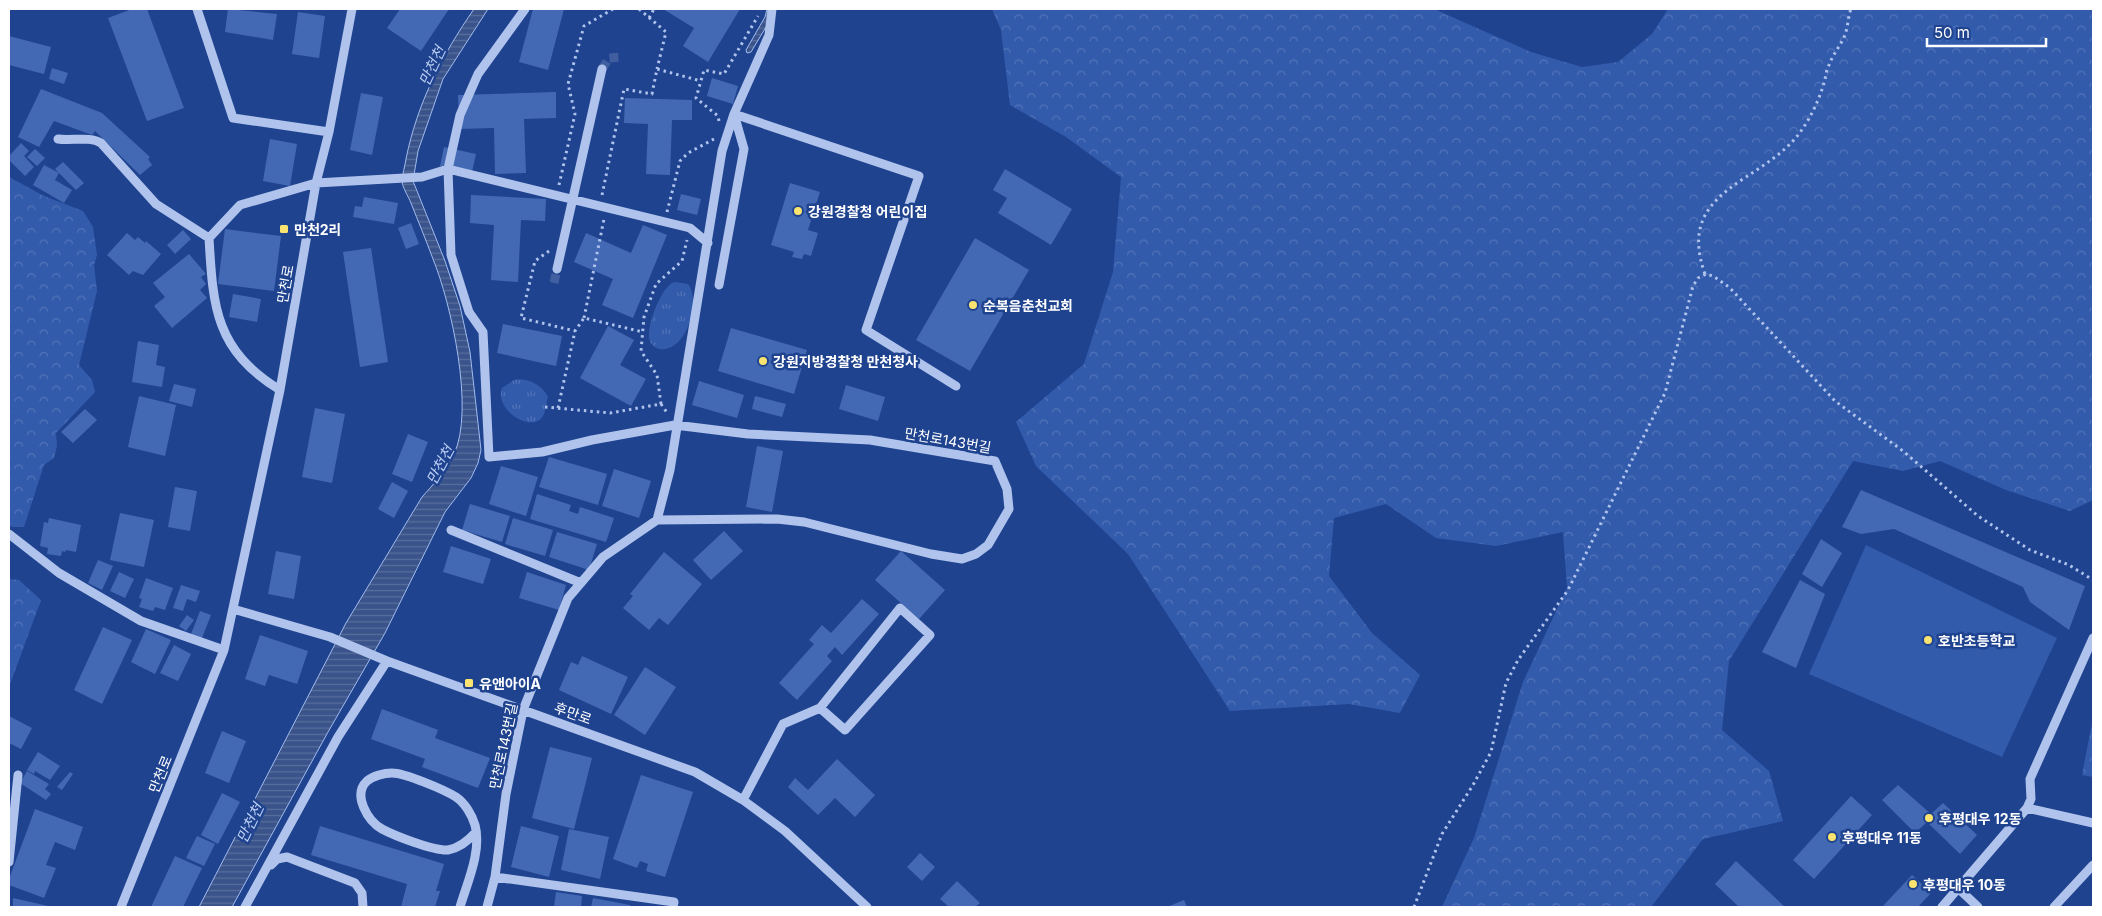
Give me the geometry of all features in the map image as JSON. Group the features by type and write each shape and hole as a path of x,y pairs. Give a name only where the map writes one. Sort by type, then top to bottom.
{"street":[{"path":"197,9 233,118 329,132"},
{"name":"만천로","path":"120,907 224,650 280,390 316,183 329,132 352,9"},
{"path":"524,9 478,74 458,124 448,170 451,255 469,312 483,332 489,457 542,452 592,440 675,425"},
{"path":"657,520 670,470 675,425 708,243 722,151 734,114 769,35 772,9"},
{"path":"557,269 602,69"},
{"path":"718,285 744,150 734,114"},
{"path":"734,114 919,176 866,330 956,386"},
{"path":"58,139 73,141 94,139 113,155 156,204 209,238"},
{"path":"280,390 261,378 244,362 222,327 212,295 209,238 240,204 316,183 422,176 448,170 690,228 708,243"},
{"name":"만천로143번길","path":"487,907 495,877 506,794 523,710 568,598 603,557 657,520 776,519 804,522 895,543 931,554 962,559 976,554 988,545 1009,509 1007,489 994,461 870,440 748,434 675,425"},
{"path":"451,530 581,582"},
{"path":"9,534 59,574 141,622 224,650"},
{"path":"743,800 782,724 820,708 900,608 930,635 845,730 820,708"},
{"name":"후만로","path":"233,609 330,637 384,659 695,772 743,800 785,831 867,907"},
{"path":"1942,907 2027,808 2031,798 2030,779 2093,638"},
{"path":"248,907 338,737 384,659"},
{"path":"460,907 474,858 476,832 471,815 456,797 402,775 393,773 376,776 368,780 362,788 363,808 382,829 444,850 461,845 476,832"},
{"path":"9,862 18,775"},
{"path":"2027,808 2093,823"},
{"path":"248,907 270,866 277,859 287,857 355,883 362,892 363,907"},
{"path":"2054,907 2093,865"},
{"path":"495,877 673,905"},
{"path":"1959,889 1978,907"}],"path":[{"path":"556,196 575,114 568,84 584,26 613,9"},
{"path":"558,408 575,331 584,318 624,89 652,94 666,32 639,9"},
{"path":"649,18 654,9"},
{"path":"1705,274 1698,242 1702,218 1721,195 1752,171 1787,148 1802,130 1817,101 1828,66 1846,34 1851,9"},
{"path":"719,124 718,116 696,98 704,70 724,74 760,10"},
{"path":"657,69 701,81"},
{"path":"664,222 675,173 680,161 688,153 716,136"},
{"path":"675,425 661,404 657,375 641,351 644,317 656,284 682,261 690,228"},
{"path":"551,244 548,253 535,261 521,318 575,331"},
{"path":"1414,907 1442,834 1491,752 1506,683 1518,660 1568,590 1655,415 1669,382 1689,295 1698,278 1705,274 1713,276 1729,287 1836,401 1903,451 1978,516 2030,550 2069,565 2093,580"},
{"path":"584,318 643,332"},
{"path":"545,407 610,414 661,404"}],"green space":[{"path":"992,9 1434,9 1531,52 1582,67 1618,62 1652,34 1668,9 2093,9 2093,500 2070,511 2006,490 1940,461 1903,471 1853,461 1729,661 1722,730 1769,771 1783,821 1703,839 1651,907 1442,907 1474,838 1523,682 1567,588 1563,532 1496,546 1436,538 1386,504 1334,518 1329,576 1372,633 1420,675 1400,713 1349,704 1230,711 1128,554 1036,466 1016,422 1084,364 1113,272 1121,177 1066,137 1010,105 1001,30"},
{"path":"9,177 44,196 83,211 93,227 97,255 94,265 97,291 79,365 92,380 95,392 56,433 57,446 54,458 44,465 24,527 12,527 9,524"},
{"path":"674,282 688,284 692,292 692,313 684,335 677,343 669,348 659,349 650,341 649,331 660,298 669,285"},
{"path":"514,380 529,381 538,385 548,397 544,414 538,421 523,421 515,417 503,404 502,388"},
{"path":"1866,545 2057,638 2002,757 1809,674"},
{"path":"9,579 19,580 41,600 9,687"},
{"path":"2093,718 2093,777 2082,775"}],"water":[{"name":"만천천","path":"474,9 488,9 443,79 418,151 413,181 445,261 460,306 470,352 481,450 478,463 471,478 445,512 385,633 328,732 232,907 199,907 346,623 422,497 447,466 454,454 460,435 462,411 461,385 453,328 440,278 402,182 411,139 424,99 451,44"},
{"path":"767,9 772,9 769,22 751,52 747,53 746,50 765,17"}],"building":[{"path":"132,9 147,9 184,108 147,121 108,18"},
{"path":"228,9 277,14 273,40 225,32"},
{"path":"400,9 449,9 421,51 387,28"},
{"path":"533,9 564,9 548,70 519,62"},
{"path":"663,9 740,9 708,62 683,46 694,28"},
{"path":"298,12 325,16 319,58 292,54"},
{"path":"9,36 51,47 44,74 9,65"},
{"path":"52,68 68,73 64,84 49,79"},
{"path":"712,78 738,86 733,104 707,96"},
{"path":"41,89 102,113 150,157 148,159 152,165 140,175 95,131 92,135 54,121 39,147 18,137"},
{"path":"556,92 556,118 524,119 526,173 495,174 494,128 459,129 458,95"},
{"path":"361,93 383,97 372,155 350,150"},
{"path":"625,98 692,100 692,120 672,120 670,175 646,174 648,124 624,123"},
{"path":"270,139 297,144 290,186 263,181"},
{"path":"21,143 29,151 24,156 34,167 25,176 9,160 9,156"},
{"path":"444,147 476,154 472,172 440,166"},
{"path":"35,149 45,158 37,166 27,157"},
{"path":"63,162 84,183 76,190 55,169"},
{"path":"44,165 59,173 55,180 72,190 64,203 33,185"},
{"path":"1005,169 1072,209 1051,245 998,213 1007,198 993,190"},
{"name":"강원경찰청 어린이집","path":"790,183 820,192 808,230 818,233 811,256 804,254 802,259 792,257 794,252 771,245"},
{"path":"681,194 701,199 697,215 677,210"},
{"path":"471,195 546,199 545,221 521,220 518,282 491,280 494,225 470,223"},
{"path":"364,197 398,203 394,224 353,217 355,206 362,207"},
{"path":"411,223 419,244 406,249 398,228"},
{"path":"643,225 667,235 633,318 602,305 613,279 574,262 586,233 631,253"},
{"path":"225,229 281,236 274,291 218,284"},
{"path":"183,230 191,239 175,254 167,245"},
{"path":"127,233 135,240 138,237 145,243 146,241 161,254 143,275 133,271 129,275 107,255"},
{"name":"순복음춘천교회","path":"975,238 1029,270 970,371 916,340"},
{"path":"371,248 388,362 360,367 343,252"},
{"path":"189,254 206,274 201,277 206,284 200,290 207,298 172,328 154,306 165,297 153,283"},
{"path":"233,294 261,299 257,322 229,317"},
{"path":"503,324 562,336 556,366 497,353"},
{"path":"608,326 634,340 620,365 646,379 631,406 580,378"},
{"name":"강원지방경찰청 만천청사","path":"731,328 807,350 794,394 718,371"},
{"path":"138,341 159,345 156,365 165,367 162,387 132,382"},
{"path":"699,381 744,395 737,418 692,405"},
{"path":"174,384 196,389 192,407 169,401"},
{"path":"846,385 885,397 878,421 839,409"},
{"path":"139,396 176,405 165,456 128,447"},
{"path":"755,396 786,404 782,417 752,409"},
{"path":"315,408 345,414 332,483 302,477"},
{"path":"85,409 97,420 73,443 61,432"},
{"path":"408,434 428,442 412,482 392,474"},
{"path":"757,446 783,451 772,512 746,507"},
{"path":"549,457 607,474 598,505 539,487"},
{"path":"501,466 538,477 526,516 489,504"},
{"path":"614,469 651,481 639,518 602,506"},
{"path":"392,482 408,491 394,518 378,509"},
{"path":"175,487 197,491 190,531 168,527"},
{"path":"1861,490 2085,586 2069,630 2030,602 2023,587 1894,529 1861,534 1842,527"},
{"path":"537,494 571,505 569,511 578,514 580,507 614,518 606,542 530,519"},
{"path":"470,504 510,516 502,542 462,530"},
{"path":"120,513 154,520 144,567 110,560"},
{"path":"49,518 81,525 76,552 62,551 61,556 47,554 48,548 40,546 44,522 48,523"},
{"path":"513,518 553,530 545,556 505,544"},
{"path":"724,531 743,551 711,580 693,560"},
{"path":"557,532 597,544 589,570 549,557"},
{"path":"1821,539 1842,553 1822,587 1802,574"},
{"path":"451,546 491,559 483,584 443,572"},
{"path":"276,551 301,556 294,599 268,594"},
{"path":"901,551 945,590 919,619 875,580"},
{"path":"664,552 702,584 668,625 659,618 649,630 623,608 633,596 630,594"},
{"path":"98,560 113,566 102,590 88,583"},
{"path":"119,572 134,579 125,598 110,591"},
{"path":"527,572 566,585 559,610 519,598"},
{"path":"146,578 173,588 165,610 155,607 153,611 139,607 142,599 139,598"},
{"path":"1800,580 1825,594 1796,668 1762,652"},
{"path":"181,585 200,591 196,602 187,599 183,611 173,608"},
{"path":"862,599 879,614 842,655 835,647 827,656 832,661 797,700 779,683 814,644 809,640 822,625 831,633"},
{"path":"200,611 211,615 202,638 191,634"},
{"path":"187,615 194,620 186,631 179,626"},
{"path":"103,627 132,640 102,704 74,690"},
{"path":"146,629 171,640 155,674 131,662"},
{"path":"260,635 308,651 297,684 269,675 265,686 245,679"},
{"path":"174,645 191,654 178,681 160,673"},
{"path":"582,656 628,677 611,714 559,690 571,662 578,665"},
{"path":"645,667 676,687 645,735 614,715"},
{"path":"382,709 438,730 435,738 490,758 478,788 422,767 425,759 371,739"},
{"path":"9,716 32,728 21,749 9,743"},
{"path":"222,731 246,741 229,783 205,773"},
{"path":"550,747 592,758 574,829 532,818"},
{"path":"38,752 60,766 50,780 35,771 34,774 27,770"},
{"path":"837,759 875,795 855,817 835,798 818,815 788,787 795,778 808,790"},
{"path":"27,771 49,784 45,789 51,794 46,800 20,783"},
{"path":"70,772 73,774 62,790 57,787"},
{"path":"641,775 693,792 665,877 646,871 648,864 640,861 637,868 613,859"},
{"name":"후평대우 12동","path":"1898,785 1931,814 1943,803 1977,835 1960,854 1927,822 1915,833 1882,800"},
{"path":"222,793 240,802 218,844 201,835"},
{"name":"후평대우 11동","path":"1851,796 1872,815 1814,879 1793,860"},
{"path":"35,809 83,827 75,850 55,842 46,865 56,868 44,898 9,885 9,879"},
{"path":"320,826 444,864 436,891 440,891 435,907 401,907 407,884 311,855"},
{"path":"521,826 559,836 549,877 511,867"},
{"path":"569,829 609,837 600,879 561,870"},
{"path":"197,836 215,844 204,866 186,858"},
{"path":"920,853 935,867 922,881 907,867"},
{"path":"175,856 202,868 183,907 151,907"},
{"path":"1736,861 1785,907 1739,907 1715,884"},
{"name":"후평대우 10동","path":"1912,875 1931,893 1918,907 1882,907"},
{"path":"957,881 980,903 975,907 949,907 940,899"},
{"path":"556,892 582,896 581,907 554,907"},
{"path":"13,898 48,906 48,907 13,907"},
{"path":"593,898 630,905 630,907 591,907"},
{"path":"1184,900 1187,907 1167,907"}],"tunnel":[{"path":"602,69 609,58 623,57"},
{"path":"554,283 557,269"}],"place":[{"name":"강원경찰청 어린이집","path":"798,211"},
{"name":"만천2리","path":"284,229"},
{"name":"순복음춘천교회","path":"973,305"},
{"name":"강원지방경찰청 만천청사","path":"763,361"},
{"name":"호반초등학교","path":"1928,640"},
{"name":"유앤아이A","path":"469,683"},
{"name":"후평대우 12동","path":"1929,818"},
{"name":"후평대우 11동","path":"1832,837"},
{"name":"후평대우 10동","path":"1913,884"}]}
